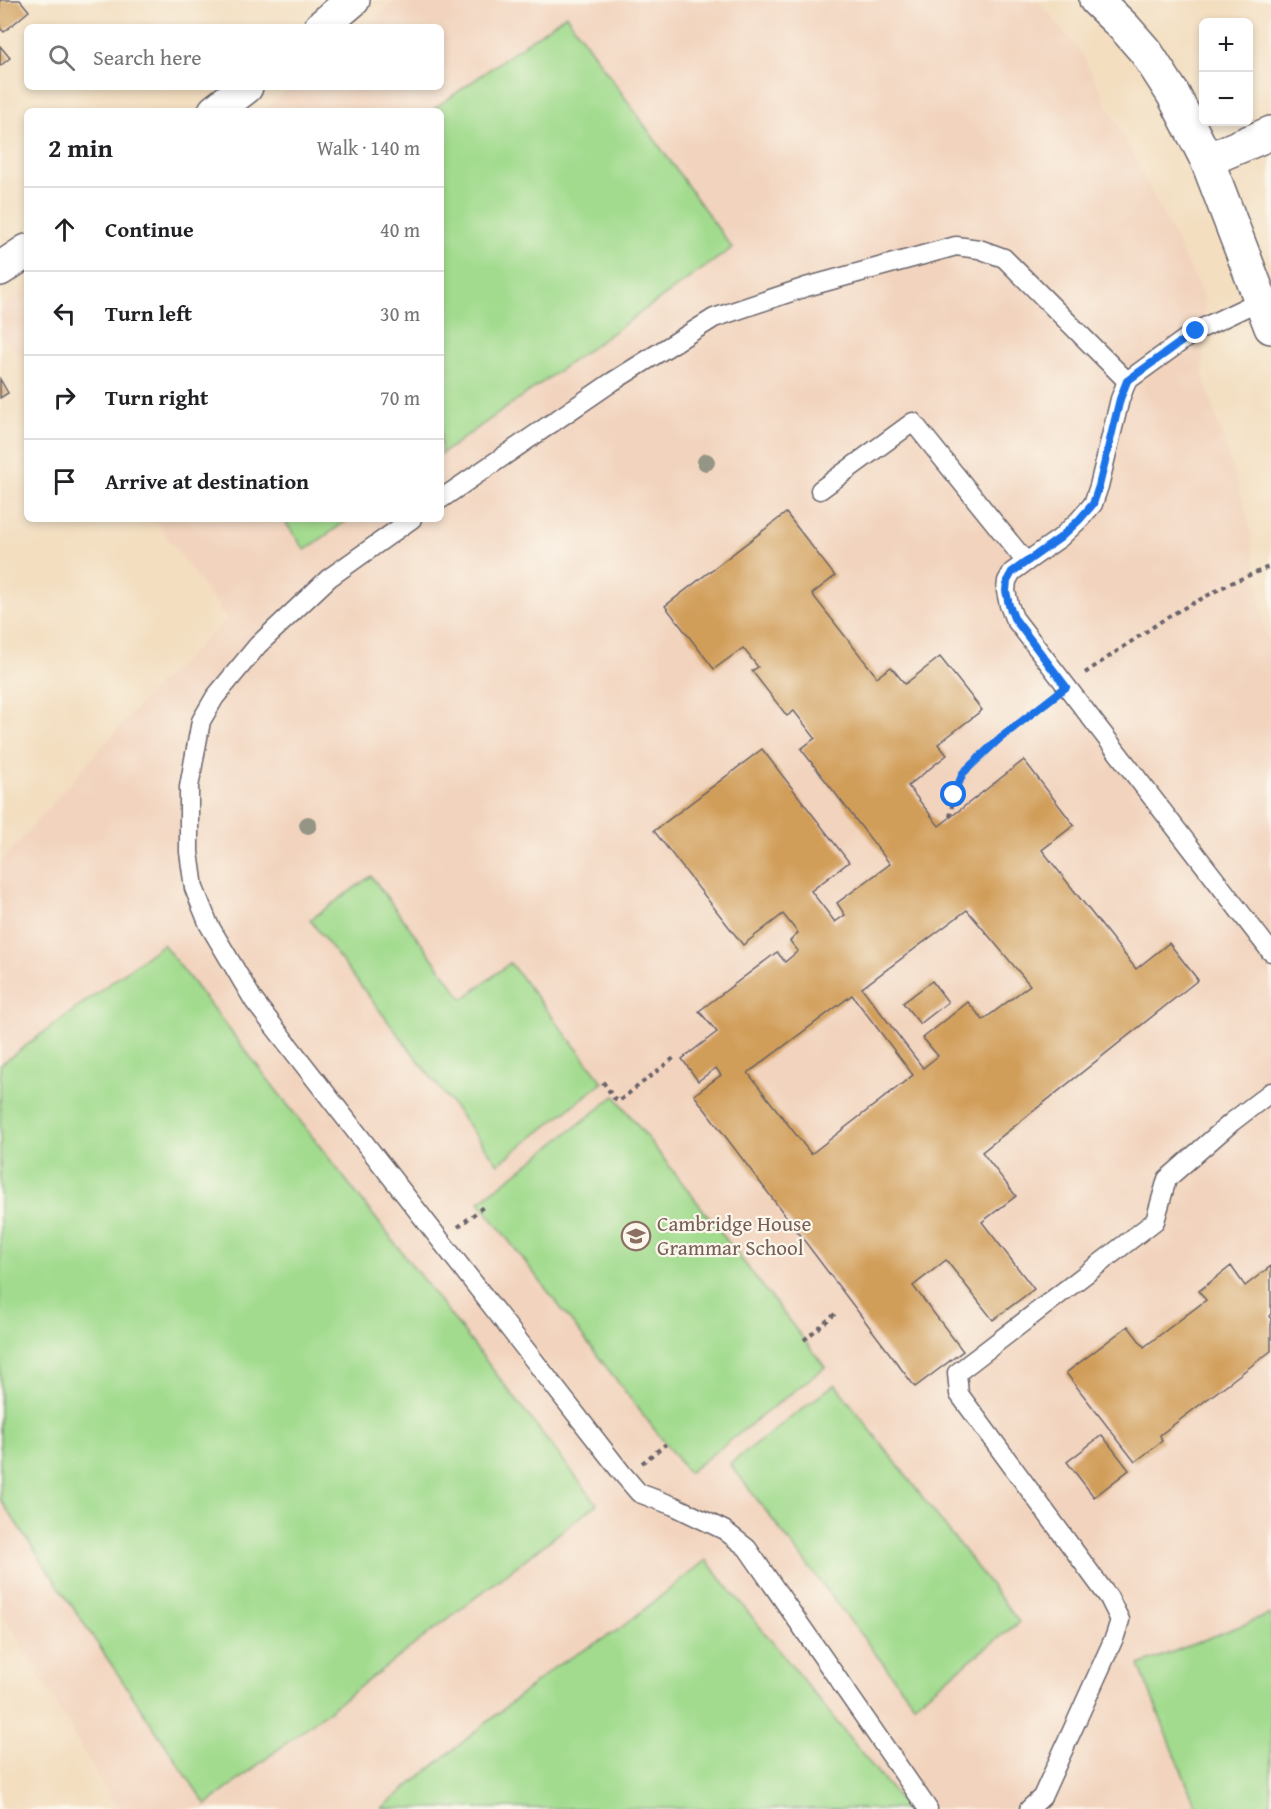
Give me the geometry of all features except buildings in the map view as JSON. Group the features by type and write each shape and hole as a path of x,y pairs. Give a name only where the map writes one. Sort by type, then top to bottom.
{"street":[{"path":"325,24 353,0"},
{"path":"1095,0 1125,28 1146,52 1173,94 1206,160 1266,313"},
{"path":"219,108 242,90"},
{"path":"1206,160 1271,133"},
{"path":"0,269 24,253"}],"lane":[{"path":"444,497 612,382 714,318 806,286 956,246 979,249 1004,258 1127,381"},
{"path":"1266,313 1196,331 1127,381 1120,399 1093,504 1060,538 1012,572 1007,581 1006,591 1014,618 1271,952"},
{"path":"820,490 913,422 1026,562"},
{"path":"408,522 329,578 258,645 215,697 201,720 189,787 189,852 194,888 209,926 254,1001 621,1472 639,1492 724,1530 747,1548 928,1809"},
{"path":"1029,1809 1042,1797 1115,1636 1120,1620 1109,1599 959,1394 957,1373 1155,1221 1167,1179 1232,1122 1271,1092"}],"path":[{"path":"950,817 954,795 963,773 999,739 1066,687 1169,616 1231,583 1271,566"},
{"path":"603,1082 614,1098 619,1101 675,1057"},
{"path":"804,1340 835,1314"}],"shaded area":[{"name":"Cambridge House Grammar School","path":"396,0 1037,0 1081,52 1204,296 1203,375 1249,520 1264,628 1271,653 1271,1809 117,1809 0,1608 0,863 152,690 227,619 156,522 444,522 444,108 265,108 287,90 444,90 444,24 368,24"},
{"path":"24,290 24,360 0,335 0,308"}],"green space":[{"path":"566,15 732,248 444,452 444,108 435,108"},
{"path":"285,522 345,522 305,550"},
{"path":"371,876 463,999 510,963 603,1082 498,1164 310,920"},
{"path":"163,944 597,1504 206,1805 0,1499 0,1065"},
{"path":"615,1096 825,1367 688,1473 479,1202"},
{"path":"835,1384 1019,1622 914,1704 730,1464"},
{"path":"706,1560 907,1809 382,1808 556,1666 617,1631"},
{"path":"1271,1614 1271,1809 1197,1809 1139,1665"}],"place":[{"name":"Cambridge House Grammar School","path":"636,1236"}],"route":[{"path":"954,795 963,773 999,739 1066,687 1014,618 1006,591 1007,581 1012,572 1060,538 1093,504 1120,399 1127,381 1196,331"}]}
